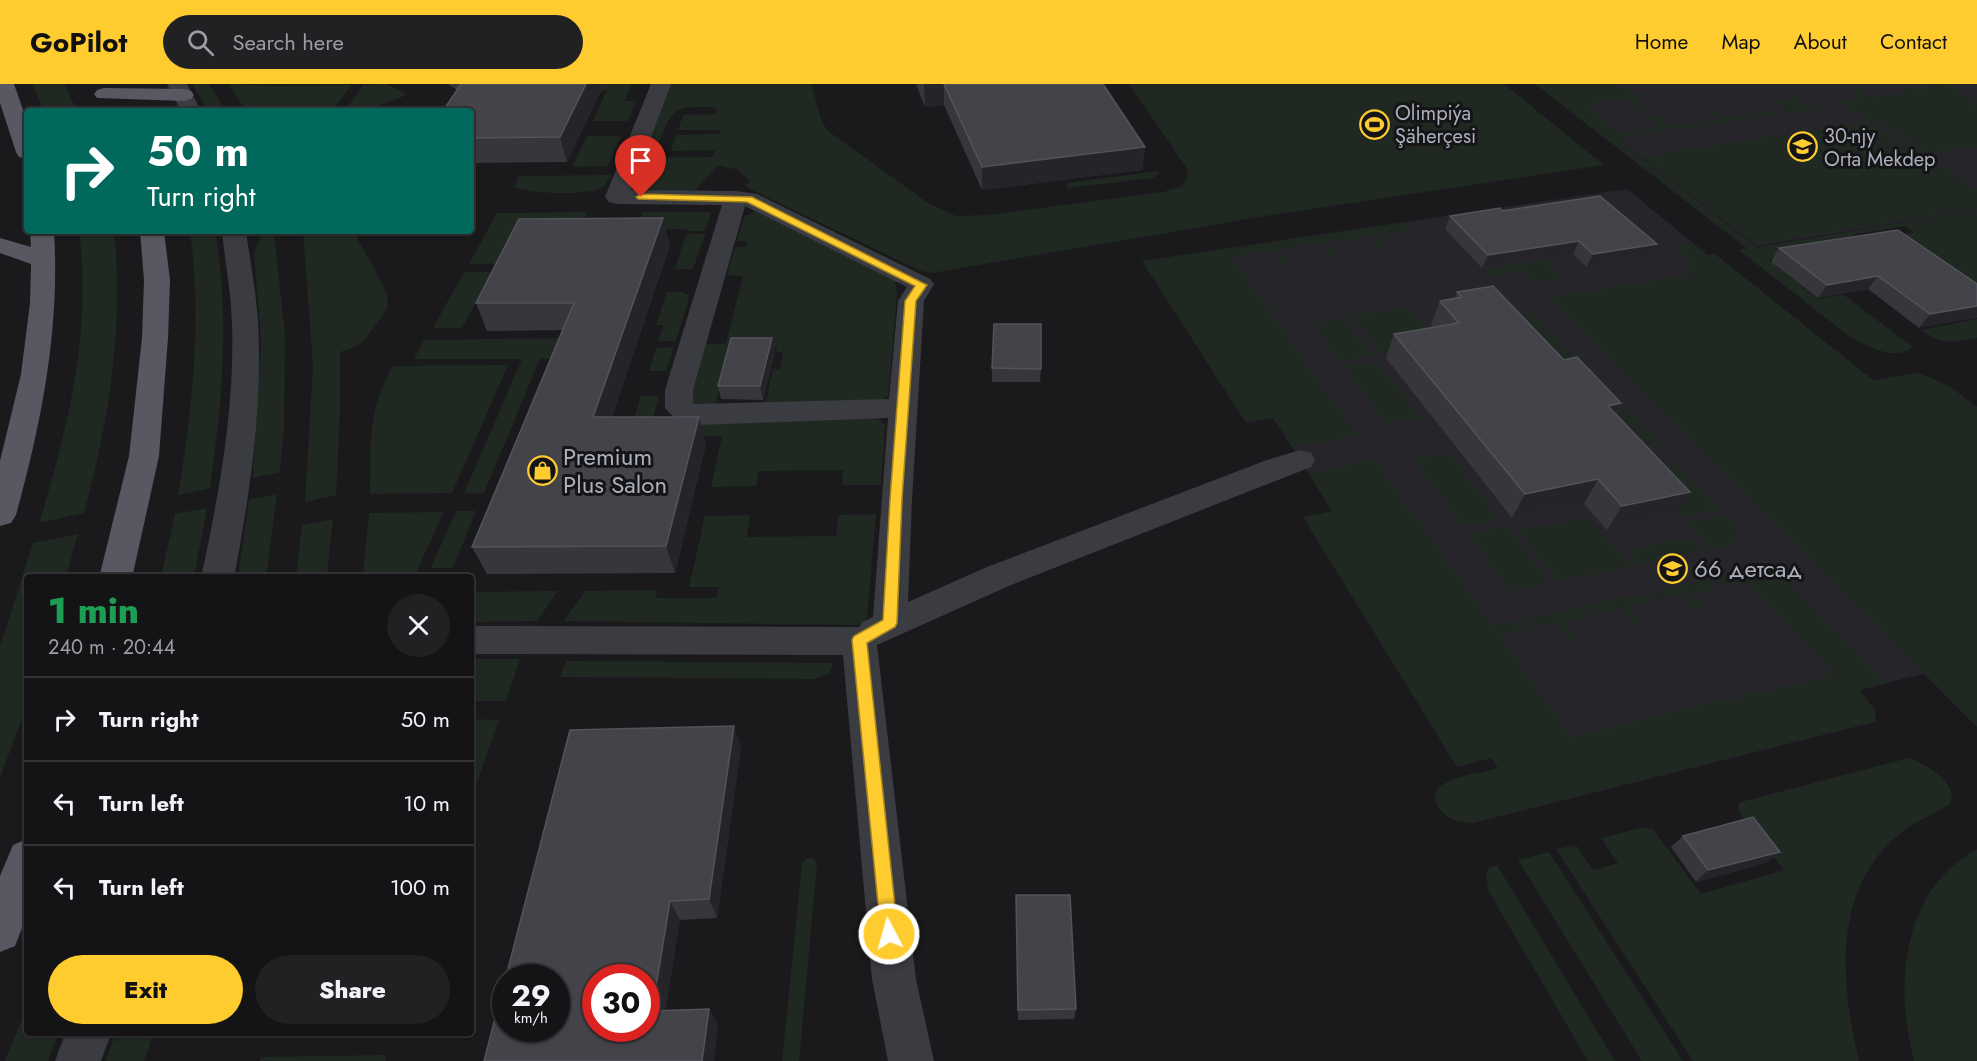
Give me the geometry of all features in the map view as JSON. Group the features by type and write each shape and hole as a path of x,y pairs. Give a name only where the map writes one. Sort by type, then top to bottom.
{"main road":[{"path":"4,84 24,143"},
{"path":"104,96 184,97"},
{"path":"0,514 24,424 36,363 44,260 42,234"},
{"path":"116,574 144,456 155,338 157,280 152,234"},
{"path":"0,245 44,260"},
{"path":"0,931 24,866"}],"street":[{"path":"661,84 617,197 749,199 921,285 911,301 902,408 875,632 894,979 911,1061"},
{"path":"736,198 679,390 678,408 686,413 700,415 902,408"},
{"path":"218,574 240,436 244,382 242,287 234,234"},
{"path":"474,640 875,632 999,576 1300,460"},
{"path":"78,1061 87,1036"}],"shaded area":[{"path":"32,84 64,84 76,108 43,108"},
{"path":"192,84 209,84 224,108 207,108"},
{"path":"229,84 352,85 334,108 244,108"},
{"path":"387,84 407,95 372,108 347,108 363,85"},
{"path":"592,84 632,84 624,101 636,101 628,121 593,121 607,90 587,98"},
{"path":"669,84 811,84 822,122 828,131 928,203 956,216 987,215 1163,192 1181,187 1188,177 1186,167 1129,84 1504,84 1604,165 1265,216 932,273 921,271 748,188 744,185 751,182 736,168 718,166 694,191 662,192 639,186 633,181 640,158 713,157 715,150 671,151 676,135 720,134 721,130 678,130 683,115 717,114 715,107 692,107 684,108 673,115 659,142 646,142"},
{"path":"1535,84 1618,84 1634,95 1649,93 1652,95 1634,98 1653,112 1644,114 1624,99 1586,105 1623,134 1662,128 1648,118 1658,116 1673,126 1719,120 1705,109 1713,108 1728,118 1786,110 1771,100 1793,97 1809,107 1864,99 1848,89 1857,88 1873,98 1909,92 1896,84 1913,90 1930,88 1925,84 1944,84 1977,102 1962,107 1977,105 1977,146 1928,153 1874,119 1869,120 1842,104 1616,138 1757,247 1977,210 1977,286 1899,235 1914,233 1905,226 1851,235 1863,244 1769,260 1818,299 1844,295 1913,347 1898,353 1889,353 1864,344 1849,336 1739,250 1746,248"},
{"name":"30-njy Orta Mekdep","path":"1546,84 1977,84 1977,210 1757,246"},
{"path":"1870,122 1977,188 1977,208 1757,244 1643,156"},
{"path":"587,136 621,136 608,166 572,167"},
{"path":"1159,171 1158,175 1152,178 1068,188 1066,183"},
{"path":"612,175 603,187 586,192 546,192 515,187 518,176"},
{"name":"66 детсад","path":"1627,189 1977,476 1977,661 1503,776 1170,257"},
{"path":"755,211 895,280 897,294 888,396 880,402 765,406 773,369 780,369 783,352 776,352 777,347 730,347 714,408 692,404 691,396 705,344 726,344 743,276 727,275 735,247 746,247 748,242 737,241 744,217"},
{"path":"587,212 579,229 496,264 469,264 497,213"},
{"path":"643,212 711,212 705,231 687,231 687,229 636,229"},
{"path":"1407,222 1414,229 1376,235 1387,249 1381,249 1369,236 1327,242 1338,256 1332,257 1321,243 1280,250 1290,263 1283,264 1273,251 1232,257 1267,307 1283,304 1285,308 1269,311 1357,435 1292,447 1273,418 1246,423 1142,261"},
{"path":"79,234 114,234 117,302 107,408 84,513 39,523 68,416 75,379 80,342 82,268"},
{"path":"190,234 215,234 222,295 223,360 210,488 178,495 192,396 195,330 194,264"},
{"path":"262,234 274,234 285,336 284,427 280,472 253,478 261,342 254,253"},
{"path":"303,234 355,234 384,288 388,302 383,315 364,341 340,352 336,495 305,502 313,366"},
{"path":"686,234 705,234 693,269 675,269"},
{"path":"1691,241 1707,255 1715,254 1873,380 1918,373 1948,385 1977,407 1977,727 1549,298 1684,276 1690,272 1691,263 1676,244"},
{"path":"1536,253 1562,278 1536,282 1525,270 1487,276 1477,270 1536,261 1529,254"},
{"path":"464,272 492,272 462,328 433,328"},
{"path":"667,292 683,292 688,295 689,299 676,341 658,341 664,325 656,325"},
{"path":"1409,307 1441,344 1381,354 1351,316"},
{"path":"1531,312 1599,382 1497,318"},
{"path":"1343,317 1373,356 1340,361 1312,323"},
{"path":"1977,319 1977,338 1948,342 1936,339 1921,330"},
{"path":"569,338 561,358 540,359 484,493 464,494 522,359 414,359 424,340"},
{"path":"674,347 666,371 649,371 656,348"},
{"path":"1377,361 1421,418 1387,424 1344,367"},
{"path":"508,365 452,493 370,494 372,428 379,397 393,366"},
{"path":"641,396 659,396 652,422 876,417 885,425 881,485 842,485 843,470 759,471 756,486 711,487 722,436 629,437"},
{"path":"1614,398 1659,443 1645,446 1601,401"},
{"path":"1449,453 1499,519 1463,526 1414,460"},
{"path":"1375,460 1493,626 1522,620 1528,629 1500,636 1571,738 1833,674 1746,581 1719,587 1712,579 1773,566 1887,683 1860,690 1876,712 1875,722 1473,823 1450,818 1439,808 1435,798 1437,790 1455,779 1498,768 1492,758 1457,767 1303,517 1332,511 1308,473"},
{"path":"1680,466 1721,508 1682,516 1658,491 1655,471"},
{"path":"277,494 266,574 238,574 249,500"},
{"path":"207,508 195,574 162,574 175,514"},
{"path":"456,511 476,511 453,568 431,568"},
{"path":"444,512 415,574 363,574 369,513"},
{"path":"876,514 867,618 858,625 564,621 585,591 657,590 656,598 717,598 719,587 689,587 705,516 750,515 747,537 836,536 839,515"},
{"path":"1727,514 1737,524 1740,537 1730,545 1712,549 1688,522"},
{"path":"1588,517 1631,566 1559,581 1519,531"},
{"path":"333,519 327,574 296,574 302,525"},
{"path":"1505,526 1550,583 1511,592 1468,534"},
{"path":"78,534 67,574 24,574 24,712 0,778 0,647 33,543"},
{"path":"1691,537 1703,550 1639,564 1627,550"},
{"path":"1708,580 1715,588 1691,593 1704,607 1696,609 1683,595 1658,601 1650,592"},
{"path":"558,591 537,621 474,622 474,592"},
{"path":"1647,593 1653,601 1628,607 1640,622 1632,623 1620,609 1593,615 1587,606"},
{"path":"1582,607 1588,615 1564,621 1576,636 1567,638 1555,623 1534,627 1528,619"},
{"path":"474,659 520,659 506,701 475,701"},
{"path":"566,661 834,663 829,674 814,679 560,677"},
{"path":"474,719 499,720 474,791"},
{"path":"1909,758 1939,775 1946,782 1952,796 1950,804 1906,829 1882,851 1864,877 1853,905 1847,936 1846,967 1852,1031 1859,1061 1693,1061 1556,849 1576,845 1593,870 1618,863 1601,838 1645,827 1653,829 1701,894 1784,870 1739,812 1738,806 1741,802"},
{"path":"1977,849 1977,1061 1914,1061 1908,1032 1905,972 1918,914 1932,889 1952,867"},
{"path":"1549,852 1683,1061 1642,1061 1518,860"},
{"path":"807,858 814,858 817,864 799,1061 782,1061 802,864"},
{"path":"1497,865 1615,1061 1588,1061 1488,890 1486,872 1490,867"},
{"path":"24,1014 24,1036 57,1036 48,1061 5,1061"},
{"path":"114,1036 152,1036 144,1061 106,1061"},
{"path":"387,1055 385,1061 260,1061 261,1057"}],"building":[{"path":"461,84 586,84 560,137 474,138 474,108 445,108"},
{"path":"944,84 1103,84 1145,147 982,167"},
{"path":"1600,196 1657,244 1593,254 1579,241 1488,255 1450,216 1500,208 1502,211"},
{"path":"663,218 593,417 699,417 666,546 472,547 574,303 476,303 519,219"},
{"path":"1898,230 1977,284 1977,306 1930,314 1878,276 1827,285 1779,248"},
{"path":"1493,286 1564,360 1577,357 1621,403 1608,406 1690,492 1622,506 1598,479 1525,494 1394,334 1459,323 1440,301 1462,297 1457,292"},
{"path":"994,324 1041,324 1041,369 992,368"},
{"path":"731,338 772,338 760,386 718,386"},
{"path":"734,726 709,899 670,901 660,964 582,964 582,1042 660,1042 660,1011 709,1009 702,1061 484,1061 492,1030 492,1042 570,1042 570,964 509,964 570,730"},
{"path":"1753,817 1780,852 1708,870 1683,836"},
{"path":"1016,895 1070,895 1076,1009 1018,1010"}],"place":[{"name":"Olimpiýa Şäherçesi","path":"1374,125"},
{"name":"30-njy Orta Mekdep","path":"1803,147"},
{"name":"Premium Plus Salon","path":"542,470"},
{"name":"66 детсад","path":"1673,568"}],"route":[{"path":"641,197 749,199 921,285 911,301 896,499 890,623 859,640 889,934"}]}
